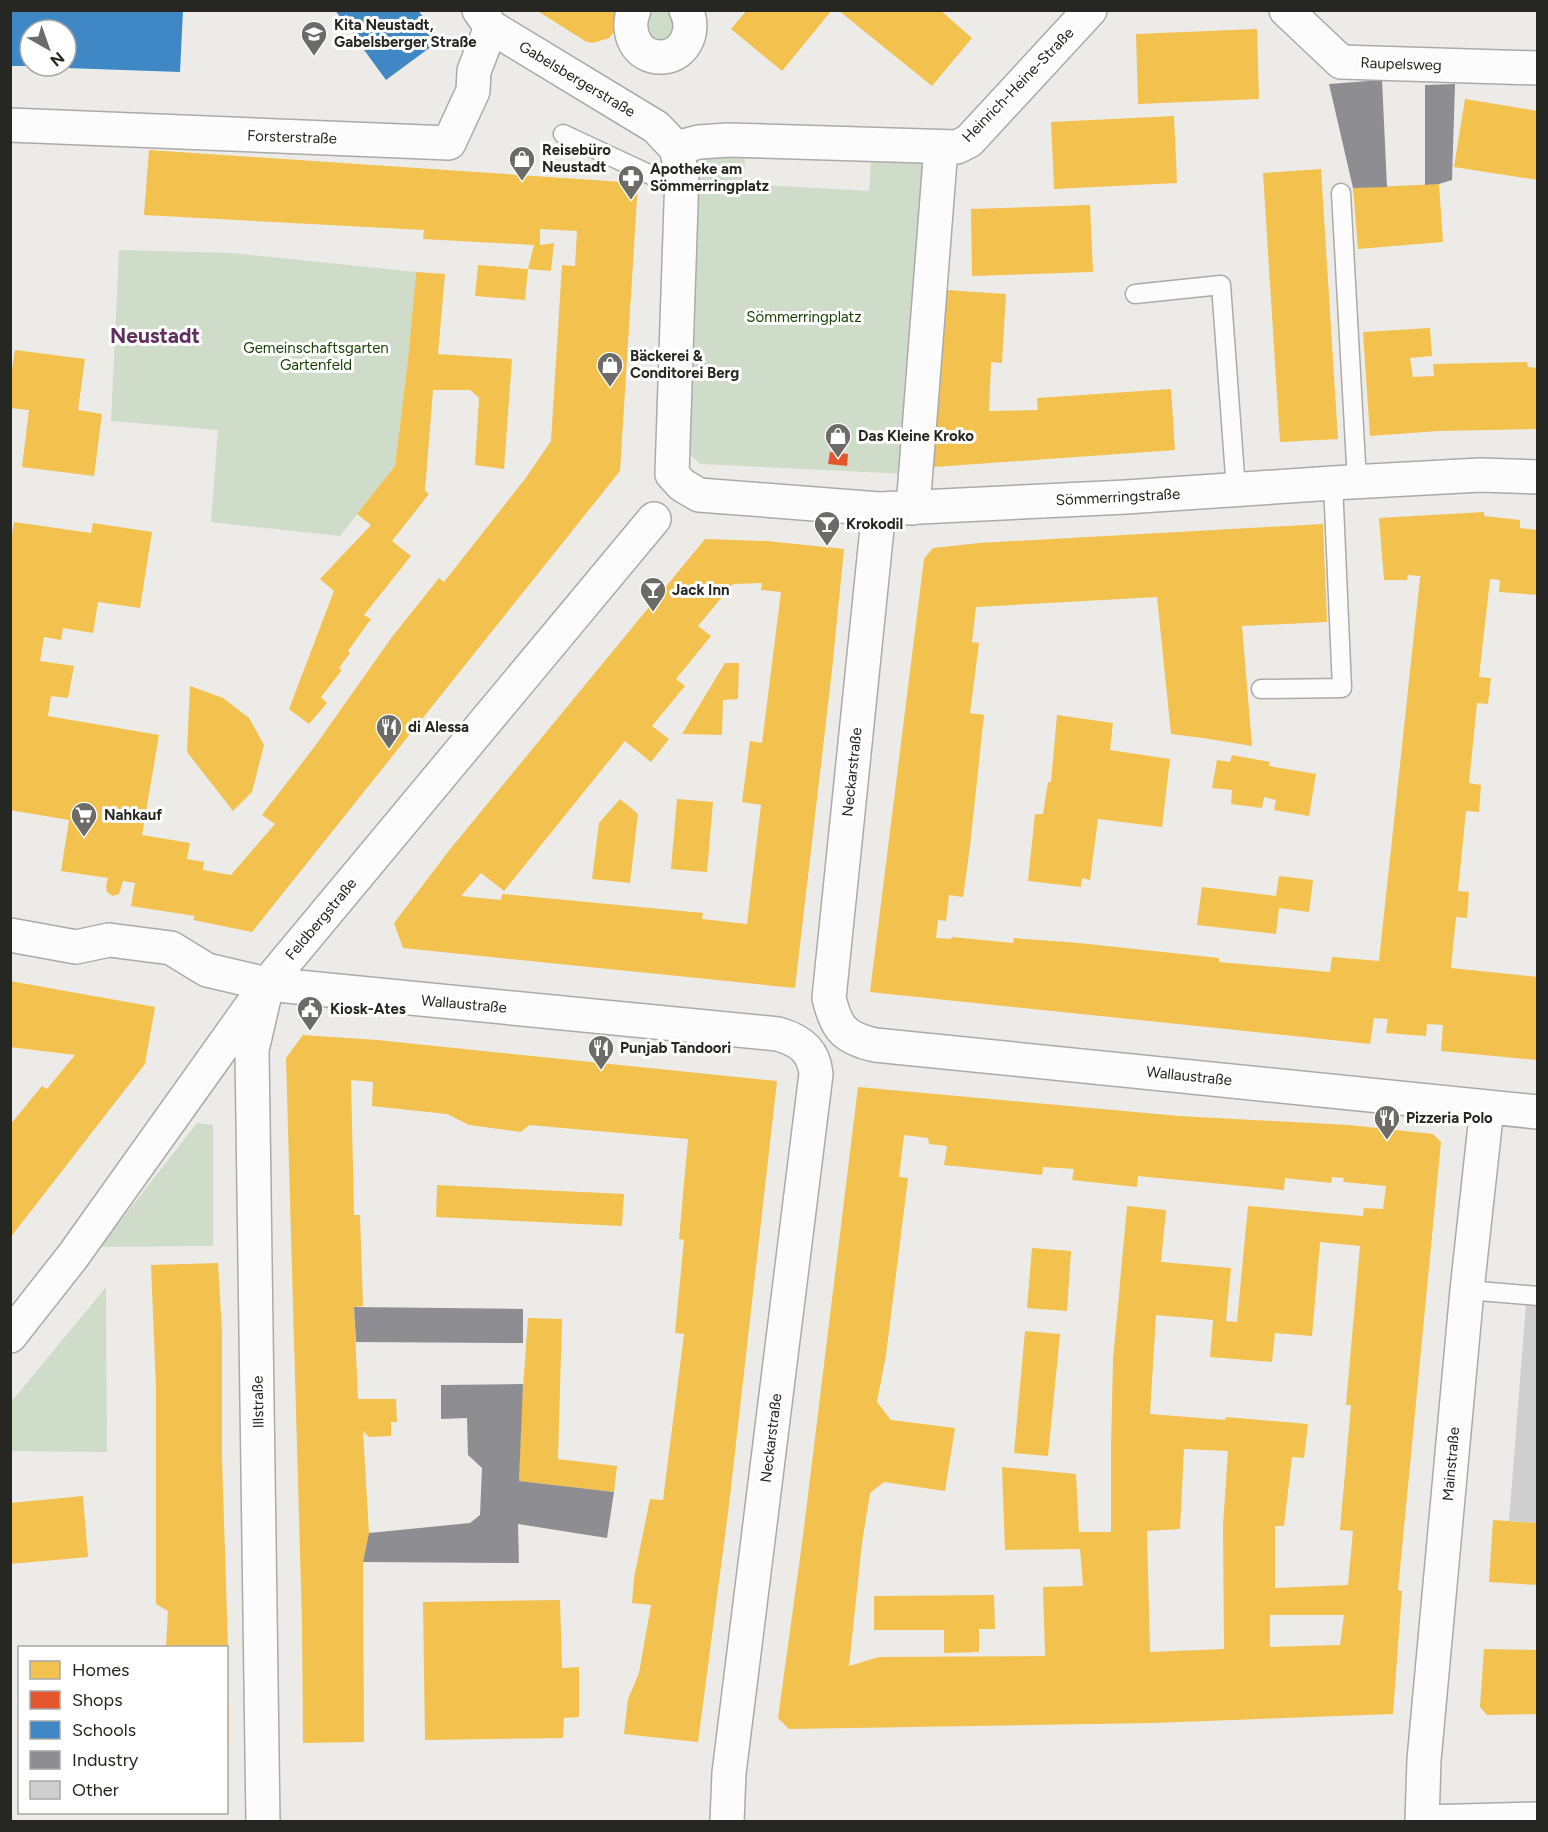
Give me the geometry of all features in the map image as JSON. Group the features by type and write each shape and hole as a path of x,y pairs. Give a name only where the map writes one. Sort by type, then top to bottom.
{"street":[{"path":"634,10 630,20 633,42 641,51 651,56 662,57 683,48 690,27 686,10"},
{"name":"Heinrich-Heine-Straße","path":"941,147 957,147 969,141 1090,10"},
{"name":"Raupelsweg","path":"1286,10 1341,62 1538,68"},
{"name":"Forsterstraße","path":"10,125 449,143 473,91 474,71 485,19"},
{"name":"Gabelsbergerstraße","path":"485,19 656,127 676,148"},
{"path":"879,509 699,495 682,485 672,474 682,174 676,148 699,142 728,140 941,147 913,508"},
{"name":"Sömmerringstraße","path":"879,509 1345,482 1480,476 1538,477"},
{"name":"Neckarstraße","path":"843,1031 833,1017 829,998 879,509"},
{"name":"Feldbergstraße","path":"10,1336 73,1256 267,984 654,519"},
{"name":"Wallaustraße","path":"10,935 76,947 109,940 171,948 207,970 267,984 778,1034 791,1037 801,1043 811,1055"},
{"name":"Illstraße","path":"263,1821 252,1050 267,984"},
{"name":"Wallaustraße","path":"843,1031 858,1041 875,1045 1538,1112"},
{"name":"Neckarstraße","path":"727,1821 729,1773 816,1074 811,1055"},
{"name":"Mainstraße","path":"1423,1821 1424,1760 1467,1290 1487,1107"},
{"path":"1423,1821 1538,1819"}],"lane":[{"path":"563,134 652,176"},
{"path":"1261,689 1342,688 1345,482 1341,193"},
{"path":"1135,294 1221,285 1236,490"},
{"path":"1467,1290 1538,1296"}],"green space":[{"path":"646,10 674,10 678,38 649,45"},
{"name":"Sömmerringplatz","path":"701,153 745,154 744,184 869,191 871,161 925,161 906,474 701,464 690,455 685,443"},
{"name":"Gemeinschaftsgarten Gartenfeld","path":"119,250 232,253 416,272 395,466 340,536 211,522 218,430 111,421"},
{"path":"197,1123 213,1125 213,1246 100,1247"},
{"path":"106,1287 107,1452 11,1451 11,1402"}],"building: Homes":[{"path":"536,10 623,10 609,38 593,43 585,41"},
{"path":"747,10 832,10 782,71 731,29"},
{"path":"838,10 940,10 972,38 932,86"},
{"path":"1257,29 1259,99 1138,104 1136,34"},
{"path":"1465,99 1538,111 1538,180 1454,167"},
{"path":"1174,116 1177,183 1054,189 1051,122"},
{"path":"149,150 638,183 620,471 252,932 193,920 195,916 131,906 135,883 123,881 119,894 113,896 107,892 108,878 61,871 69,820 10,810 10,548 14,522 91,533 93,523 152,532 140,608 98,602 93,633 63,628 61,640 44,637 40,661 74,666 68,698 51,696 48,716 159,735 142,835 190,843 187,859 204,862 203,870 231,875 275,824 262,815 315,746 392,637 439,578 444,582 525,479 551,441 562,265 575,266 577,231 540,229 540,245 554,243 551,271 528,269 534,245 423,239 424,230 144,215"},
{"path":"1321,169 1338,439 1280,442 1263,173"},
{"path":"1439,184 1443,242 1358,249 1353,188"},
{"path":"1090,205 1093,272 972,276 971,209"},
{"path":"478,265 528,269 525,300 475,296"},
{"path":"416,272 445,274 438,354 512,359 504,469 475,465 479,398 470,390 433,390 425,491 429,494 392,541 411,556 364,615 371,619 348,651 350,653 339,668 342,670 321,697 327,703 309,724 289,709 334,591 320,579 371,525 357,514 395,466"},
{"path":"946,290 1006,294 1002,363 991,362 989,411 1038,410 1037,398 1171,389 1175,450 934,467"},
{"path":"1430,328 1432,356 1410,358 1413,377 1434,376 1433,364 1527,362 1528,367 1538,368 1538,429 1438,431 1370,436 1363,332"},
{"path":"15,350 85,359 78,410 102,414 94,476 22,467 29,410 10,408 10,381"},
{"path":"1484,512 1484,516 1520,520 1520,528 1538,530 1538,595 1499,592 1500,580 1490,579 1479,677 1491,678 1488,704 1477,703 1469,783 1481,785 1479,812 1466,811 1458,891 1469,892 1467,918 1456,917 1451,968 1538,977 1538,1060 1441,1051 1443,1025 1427,1024 1426,1036 1386,1033 1388,1019 1374,1018 1370,1044 870,992 924,559 933,548 979,543 1323,524 1327,622 1242,626 1252,746 1171,734 1157,597 976,607 972,642 979,643 970,713 984,715 970,846 963,897 949,895 946,921 938,920 936,938 951,939 952,937 1013,943 1014,938 1079,943 1219,958 1219,962 1330,972 1332,957 1379,961 1421,576 1408,575 1407,580 1384,580 1379,518"},
{"path":"705,539 767,541 844,549 795,988 403,948 394,923 451,848","holes":["762,583 761,590 781,592 762,743 750,741 742,802 761,805 747,924 702,919 703,913 502,894 501,900 461,896 481,873 504,891 625,741 651,762 669,739 652,726 685,686 676,679 711,636 698,626 733,584"]},
{"path":"725,663 739,663 738,699 723,700 722,735 682,734"},
{"path":"190,686 223,698 249,718 264,745 252,792 233,811 187,752"},
{"path":"1057,715 1113,723 1110,750 1170,759 1162,827 1098,819 1090,880 1082,878 1081,887 1028,881 1035,814 1043,814 1048,782 1051,782"},
{"path":"1232,755 1270,762 1269,766 1316,774 1309,816 1274,810 1276,800 1264,797 1262,808 1231,804 1232,790 1212,788 1217,760 1230,762"},
{"path":"620,799 638,814 630,883 592,879 599,823"},
{"path":"677,799 713,802 707,872 671,869"},
{"path":"1279,876 1313,880 1309,912 1279,908 1276,934 1197,925 1202,887 1276,896"},
{"path":"10,981 155,1007 145,1064 10,1238 10,1125 42,1086 47,1089 75,1055 10,1047"},
{"path":"303,1035 377,1040 777,1081 729,1505 698,1742 624,1734 628,1699 639,1673 651,1605 632,1603 634,1578 650,1499 663,1500 684,1334 675,1333 684,1240 679,1239 688,1139 529,1125 521,1132 469,1125 447,1114 372,1106 373,1082 351,1080 354,1215 360,1215 363,1306 354,1307 358,1399 396,1399 397,1422 391,1422 391,1436 369,1437 363,1431 369,1533 363,1562 364,1742 303,1743 302,1623 286,1058"},
{"path":"858,1087 1179,1116 1349,1125 1433,1134 1441,1142 1398,1590 1402,1591 1393,1714 1153,1723 789,1729 778,1718 803,1536","holes":["904,1135 928,1138 929,1144 947,1146 944,1165 1042,1175 1043,1167 1074,1169 1072,1180 1137,1187 1138,1176 1284,1190 1285,1178 1331,1183 1332,1177 1344,1178 1343,1182 1386,1186 1383,1209 1364,1208 1363,1216 1248,1206 1237,1322 1226,1321 1231,1268 1161,1262 1166,1210 1127,1206 1113,1360 1111,1532 1079,1532 1076,1474 1002,1467 1005,1550 1080,1549 1083,1586 1043,1587 1045,1656 879,1657 849,1666 862,1543 870,1493 884,1482 945,1491 955,1428 891,1420 877,1402 886,1355 908,1178 899,1177","1320,1242 1360,1246 1346,1405 1351,1405 1340,1530 1353,1531 1348,1585 1275,1588 1275,1526 1284,1526 1292,1457 1304,1458 1308,1424 1226,1417 1225,1420 1150,1414 1156,1315 1213,1320 1210,1357 1272,1362 1275,1333 1312,1336","1184,1449 1228,1451 1223,1526 1224,1649 1150,1652 1147,1531 1180,1529","1270,1615 1344,1615 1340,1645 1270,1647"]},
{"path":"437,1185 624,1194 622,1226 436,1217"},
{"path":"1032,1248 1071,1251 1067,1311 1027,1308"},
{"path":"218,1263 222,1331 222,1458 228,1646 166,1646 168,1611 156,1604 156,1388 151,1265"},
{"path":"528,1318 562,1319 558,1459 617,1466 614,1492 519,1481"},
{"path":"1025,1331 1060,1334 1048,1456 1014,1453"},
{"path":"83,1496 88,1557 10,1564 10,1503"},
{"path":"1493,1520 1538,1523 1538,1585 1489,1582"},
{"path":"994,1595 995,1629 979,1629 979,1652 944,1653 944,1630 874,1630 874,1596"},
{"path":"560,1600 562,1668 579,1667 579,1717 564,1718 563,1738 425,1740 423,1602"},
{"path":"1484,1649 1538,1650 1538,1714 1487,1715 1480,1707"},
{"path":"228,1702 229,1702 228,1744"}],"building: Shops":[{"name":"Das Kleine Kroko","path":"830,452 848,454 847,466 828,464"}],"building: Schools":[{"path":"10,10 183,10 180,72 78,68 78,18 18,18 18,66 10,66"},
{"path":"335,10 418,10 440,40 386,80"}],"building: Industry":[{"path":"1382,80 1387,187 1353,188 1329,84"},
{"path":"1455,84 1452,180 1425,185 1425,85"},
{"path":"354,1307 523,1309 523,1343 356,1342"},
{"path":"523,1384 519,1481 614,1492 607,1538 518,1524 519,1563 363,1562 369,1533 470,1523 480,1515 482,1468 468,1455 467,1418 441,1419 441,1385"}],"building: Other":[{"path":"1526,1304 1538,1305 1538,1523 1509,1521"}],"place":[{"name":"Kita Neustadt, Gabelsberger Straße","path":"314,57"},
{"name":"Reisebüro Neustadt","path":"522,182"},
{"name":"Apotheke am Sömmerringplatz","path":"631,201"},
{"name":"Bäckerei & Conditorei Berg","path":"610,388"},
{"name":"Das Kleine Kroko","path":"838,459"},
{"name":"Krokodil","path":"827,547"},
{"name":"Jack Inn","path":"653,613"},
{"name":"di Alessa","path":"389,750"},
{"name":"Nahkauf","path":"84,838"},
{"name":"Kiosk-Ates","path":"310,1032"},
{"name":"Punjab Tandoori","path":"601,1071"},
{"name":"Pizzeria Polo","path":"1387,1141"}],"district":[{"name":"Neustadt","path":"155,336"}]}
